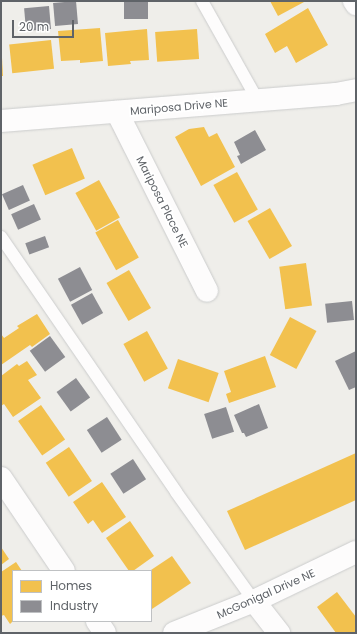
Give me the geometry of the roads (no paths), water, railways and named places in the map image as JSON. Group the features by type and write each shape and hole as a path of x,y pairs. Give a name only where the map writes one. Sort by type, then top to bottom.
{"street":[{"name":"Mariposa Drive NE","path":"1,121 257,99 336,94 356,90"},
{"name":"Mariposa Place NE","path":"117,112 207,291"},
{"path":"1,478 63,570"},
{"name":"McGonigal Drive NE","path":"174,633 254,601 356,552"},
{"path":"254,601 279,633"},
{"path":"98,622 106,633"}],"lane":[{"path":"202,1 257,99"},
{"path":"1,237 176,492 254,601"}]}
